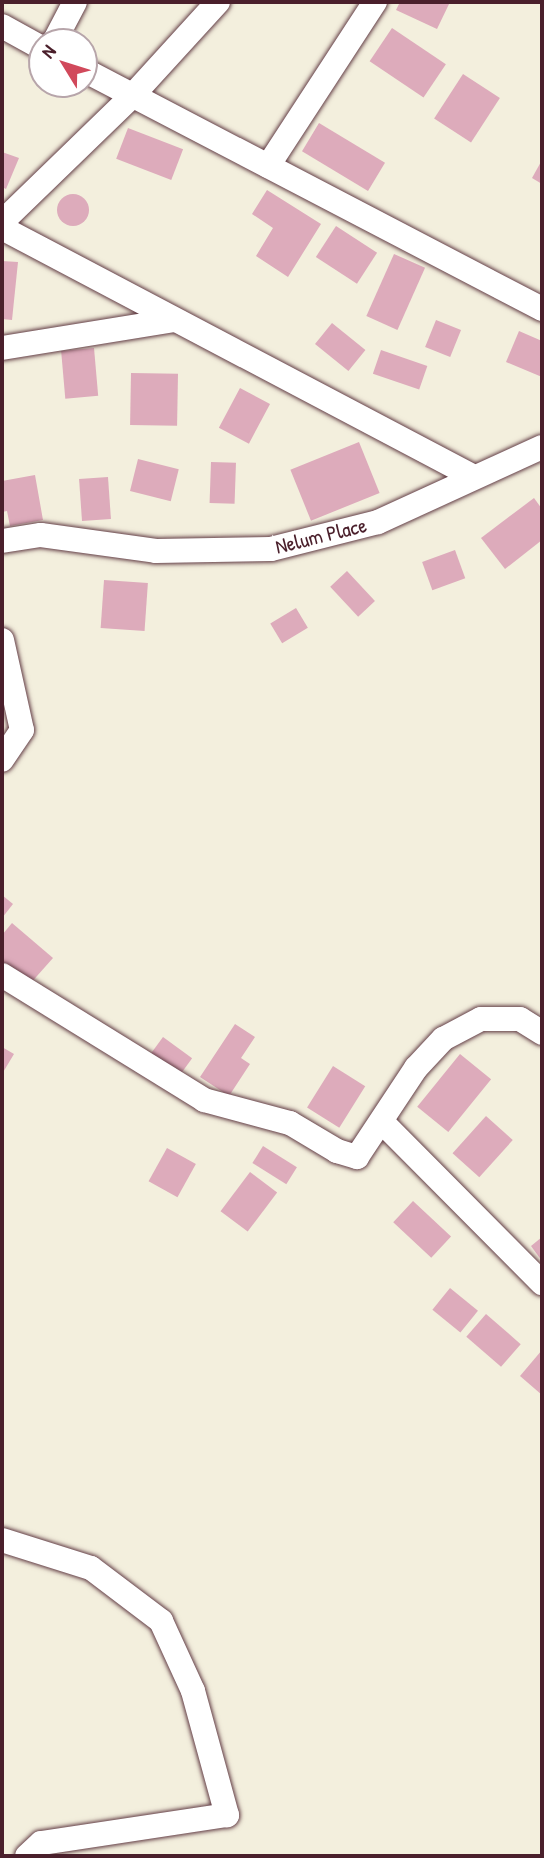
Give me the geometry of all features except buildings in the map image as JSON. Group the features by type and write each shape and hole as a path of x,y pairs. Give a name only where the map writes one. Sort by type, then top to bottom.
{"street":[{"path":"61,28 75,2"},
{"path":"2,222 133,95 218,2"},
{"path":"268,166 375,2"},
{"path":"2,26 28,40"},
{"path":"98,76 542,309"},
{"path":"2,228 474,477"},
{"path":"2,348 175,320"},
{"name":"Nelum Place","path":"2,541 41,535 156,551 271,550 379,522 542,447"},
{"path":"2,640 22,730 2,760"},
{"path":"2,975 204,1100 290,1123 337,1151 358,1157 383,1123 415,1068 443,1039 481,1019 520,1019 542,1033"},
{"path":"383,1123 542,1283"},
{"path":"2,1540 91,1568 161,1621 192,1691 227,1815 41,1843 27,1856"}]}
